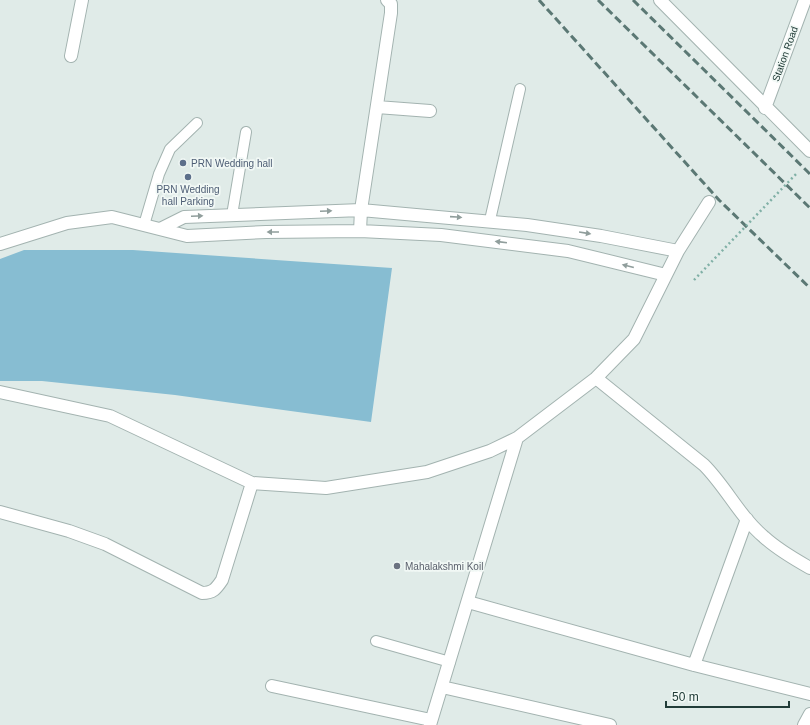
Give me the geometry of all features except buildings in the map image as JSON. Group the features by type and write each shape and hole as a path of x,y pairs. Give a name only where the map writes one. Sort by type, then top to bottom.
{"street":[{"path":"71,56 82,0"},
{"path":"360,231 361,210 391,13 391,4 387,0"},
{"path":"660,0 765,108 810,151"},
{"name":"Station Road","path":"765,108 805,0"},
{"path":"377,107 430,111"},
{"path":"0,392 110,416 252,483 326,488 427,472 490,451 517,438 596,378 634,339 678,251 709,202"},
{"path":"160,229 184,217 361,210 490,220 601,236 678,251"},
{"path":"0,244 67,223 112,217 187,236 266,232 360,231 441,235 568,251 666,275"},
{"path":"596,378 704,465 718,480 747,519 763,537 810,568"},
{"path":"272,686 431,722 517,438"},
{"path":"0,512 70,531 104,544 202,593 210,593 216,590 222,580 252,483"},
{"path":"694,665 747,519"},
{"path":"468,602 694,665 810,694"},
{"path":"442,687 610,725"},
{"path":"804,725 810,714"}],"lane":[{"path":"490,220 520,89"},
{"path":"144,225 159,174 170,149 197,123"},
{"path":"232,215 246,132"},
{"path":"376,642 450,662"}],"path":[{"path":"694,280 798,172"}],"water":[{"path":"24,250 133,250 392,268 371,422 175,395 42,381 0,381 0,259"}],"railway":[{"path":"539,0 719,200 810,288"},
{"path":"598,0 810,208"},
{"path":"633,0 810,174"}],"place":[{"name":"PRN Wedding hall","path":"183,163"},
{"name":"PRN Wedding hall Parking","path":"188,177"},
{"name":"Mahalakshmi Koil","path":"397,566"}]}
